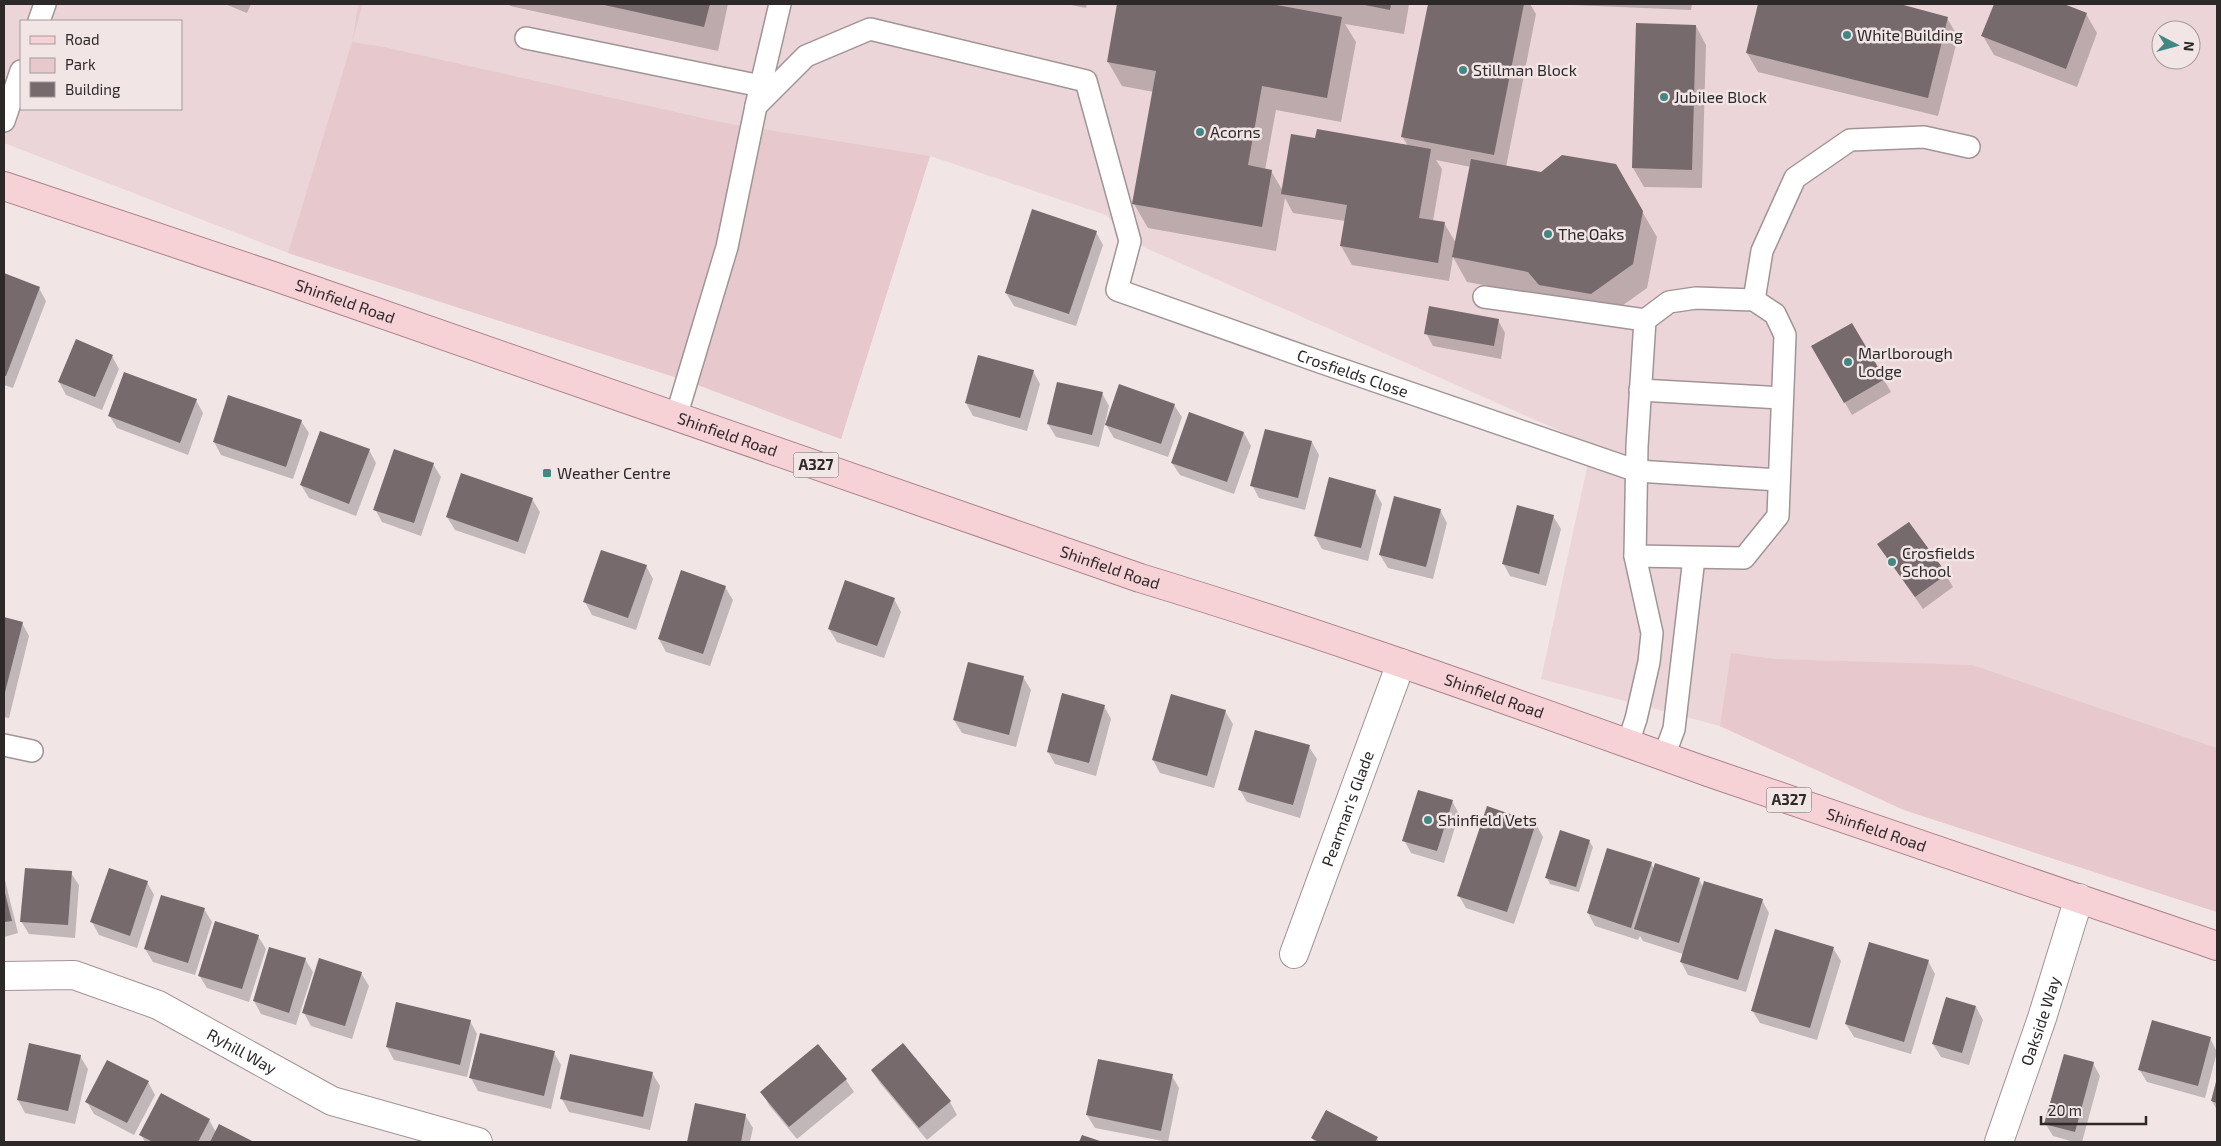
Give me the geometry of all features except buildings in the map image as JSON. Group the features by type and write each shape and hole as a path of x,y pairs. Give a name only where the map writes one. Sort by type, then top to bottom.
{"main road":[{"name":"Shinfield Road","path":"4,186 273,276 1140,578 1213,600 1401,663 1628,744 2217,946"}],"street":[{"name":"Pearman's Glade","path":"1294,954 1401,663"},
{"name":"Oakside Way","path":"1998,1142 2042,1018 2079,898"},
{"name":"Ryhill Way","path":"4,976 74,975 158,1005 332,1101 478,1142"}],"lane":[{"path":"39,20 45,4"},
{"path":"676,416 727,247 758,96 780,4"},
{"name":"Crosfields Close","path":"758,96 806,56 870,29 1086,81 1130,241 1117,290 1636,471"},
{"path":"526,38 758,96"},
{"path":"4,121 20,74"},
{"path":"1754,300 1762,251 1795,178 1850,140 1924,137 1969,147"},
{"path":"1484,297 1645,320 1669,302 1696,298 1754,300 1775,314 1785,335 1778,516 1744,558 1635,556"},
{"path":"1628,744 1636,720 1649,662 1652,633 1635,556 1636,471 1645,320"},
{"path":"1640,390 1782,398"},
{"path":"1636,471 1779,480"},
{"path":"1664,756 1674,729 1694,558"},
{"path":"4,745 32,751"}],"shaded area":[{"name":"Crosfields School","path":"4,4 358,4 353,36 363,4 2217,4 2217,912 1904,810 1720,726 1541,679 1592,445 1130,241 1106,215 930,156 841,439 690,382 288,253 4,143"}],"green space":[{"path":"358,4 363,4 352,42"},
{"path":"352,42 384,47 725,123 930,156 841,439 690,382 288,253"},
{"path":"1731,653 1775,659 1972,665 2217,748 2217,912 1904,810 1720,726"}],"place":[{"name":"White Building","path":"1847,35"},
{"name":"Stillman Block","path":"1463,70"},
{"name":"Jubilee Block","path":"1664,97"},
{"name":"Acorns","path":"1200,132"},
{"name":"The Oaks","path":"1548,234"},
{"name":"Marlborough Lodge","path":"1848,362"},
{"name":"Weather Centre","path":"547,473"},
{"name":"Crosfields School","path":"1892,562"},
{"name":"Shinfield Vets","path":"1428,820"}]}
